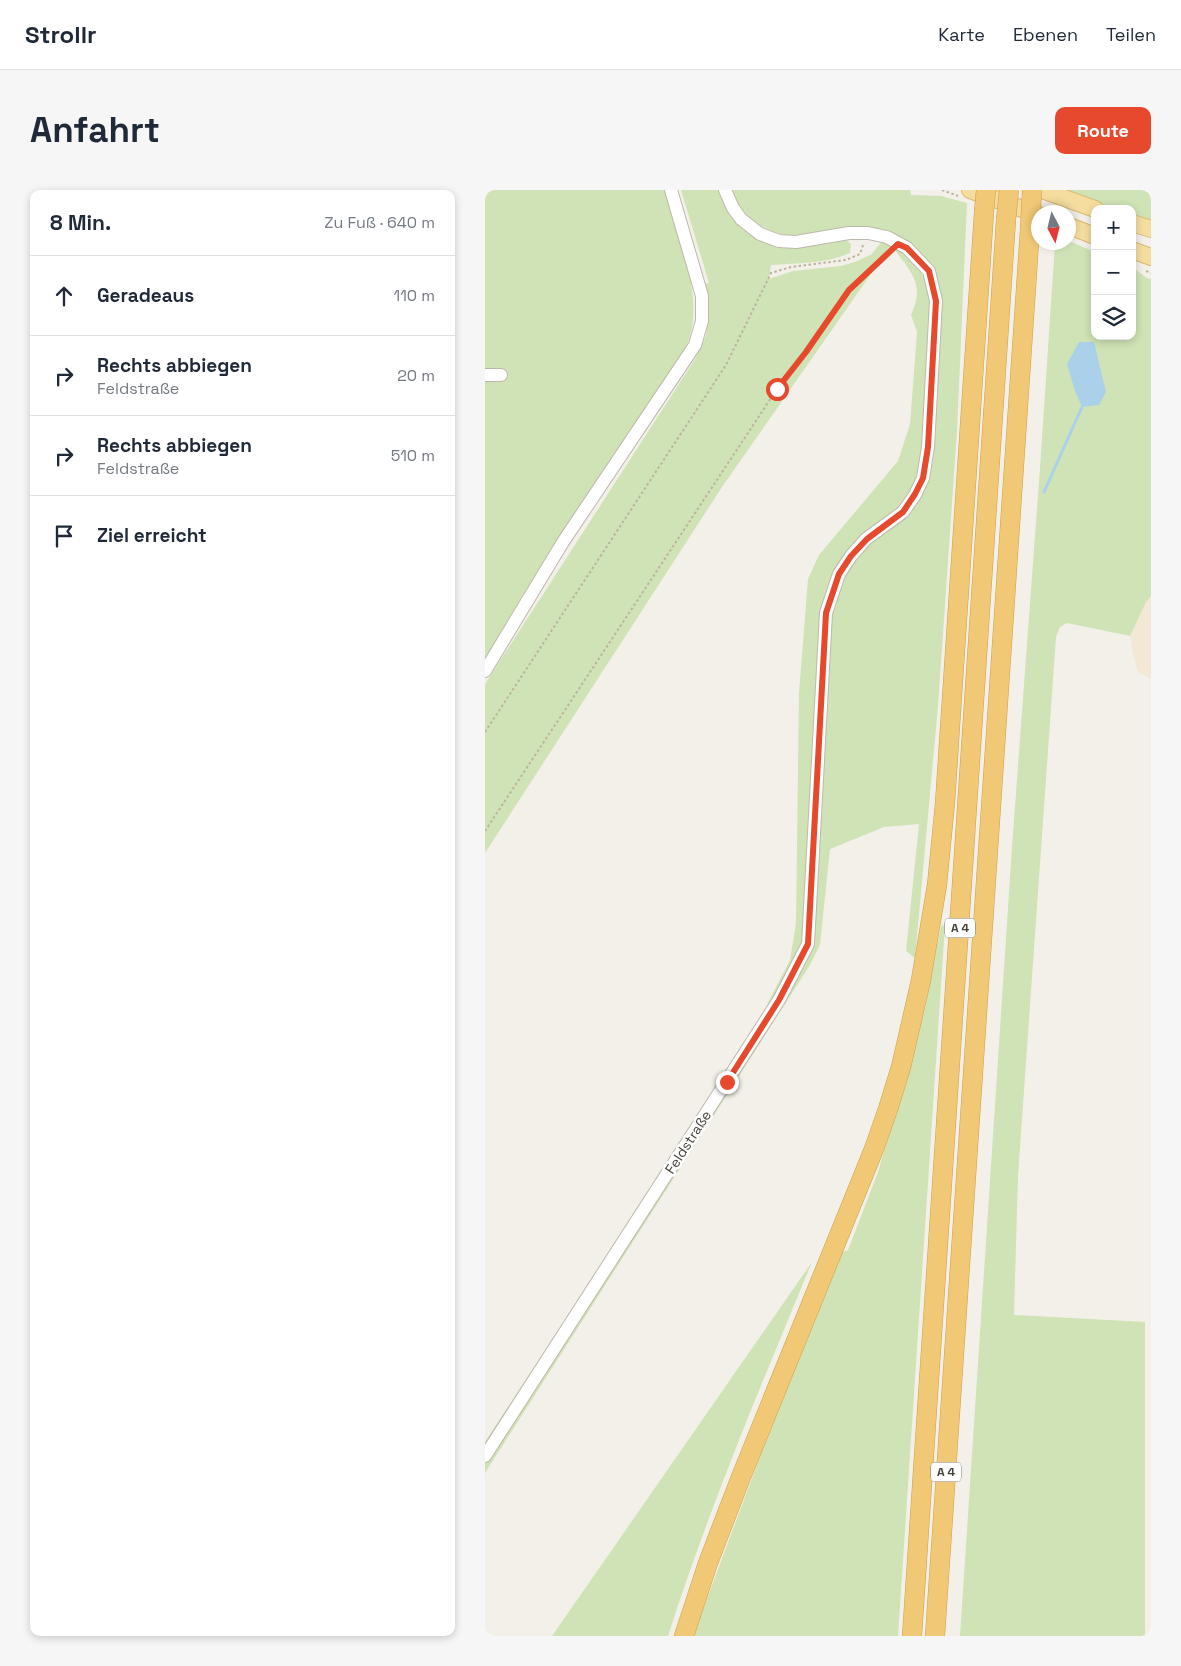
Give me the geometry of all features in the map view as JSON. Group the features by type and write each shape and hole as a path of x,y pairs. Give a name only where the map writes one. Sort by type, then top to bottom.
{"highway":[{"path":"684,1636 741,1477 874,1149 901,1067 921,980 931,922 945,803 986,190"},
{"name":"A 4","path":"912,1636 1009,190"},
{"name":"A 4","path":"1032,190 1033,205"},
{"name":"A 4","path":"935,1636 1032,250"}],"main road":[{"path":"970,190 1031,220"},
{"path":"1042,190 1091,208"},
{"path":"1136,224 1151,229"},
{"path":"1076,229 1091,234"},
{"path":"1136,251 1151,257"}],"street":[{"path":"487,664 563,542 695,346 702,321 702,296 671,190"},
{"name":"Feldstraße","path":"485,1456 779,1000 808,944 826,613 839,574 851,556 867,539 903,512 923,478 928,447 936,301 929,271 907,248 887,237 868,233 849,233 796,242 779,241 760,234 741,219 733,208 725,190"},
{"path":"485,375 501,375"}],"path":[{"path":"485,732 727,365 771,273 791,267 846,260 860,254 868,233"},
{"path":"485,831 777,389 806,352 849,290 898,244"}],"shaded area":[{"path":"1151,596 1151,679 1138,672 1130,636 1146,602"}],"green space":[{"path":"485,190 666,190 693,283 691,284 693,309 691,333 685,349 485,661"},
{"path":"681,190 719,190 730,213 739,223 749,232 773,243 785,246 798,246 844,238 851,244 850,253 841,257 812,262 771,265 769,279 793,271 841,266 855,262 872,254 882,241 906,254 914,262 925,281 930,304 931,318 922,471 930,481 940,295 926,265 907,243 895,235 881,230 847,228 806,236 794,236 770,231 751,219 742,210 729,190 910,190 911,195 941,196 967,203 957,431 938,706 915,958 906,951 919,824 884,827 830,849 820,945 810,965 485,1473 485,1442 753,1032 790,960 796,923 799,693 808,579 819,555 898,461 910,424 917,332 911,315 917,295 917,287 911,273 895,250 873,271 722,487 485,853 485,684 695,359 706,336 709,306 705,284 709,283"},
{"path":"1067,190 1151,190 1151,224 1136,218 1136,205 1103,205"},
{"path":"1076,244 1091,250 1091,340 1136,340 1136,270 1151,279 1151,596 1146,602 1130,636 1067,623 1060,627 1056,637 1018,1176 1014,1315 1145,1322 1145,1636 960,1636 1012,847 1055,250 1076,250"},
{"path":"945,925 898,1636 693,1636 760,1457 840,1253 848,1250 878,1172 925,1008 941,926"},
{"path":"812,1262 718,1494 668,1636 552,1636"}],"water":[{"path":"1079,342 1094,342 1106,392 1099,405 1082,407 1075,391 1067,364"}],"waterway":[{"path":"1044,492 1082,407"}],"route":[{"path":"727,1082 779,1000 808,944 826,613 831,593 839,574 851,556 867,539 903,512 923,478 928,447 936,301 929,271 907,248 898,244 849,290 806,352 777,389"}]}
